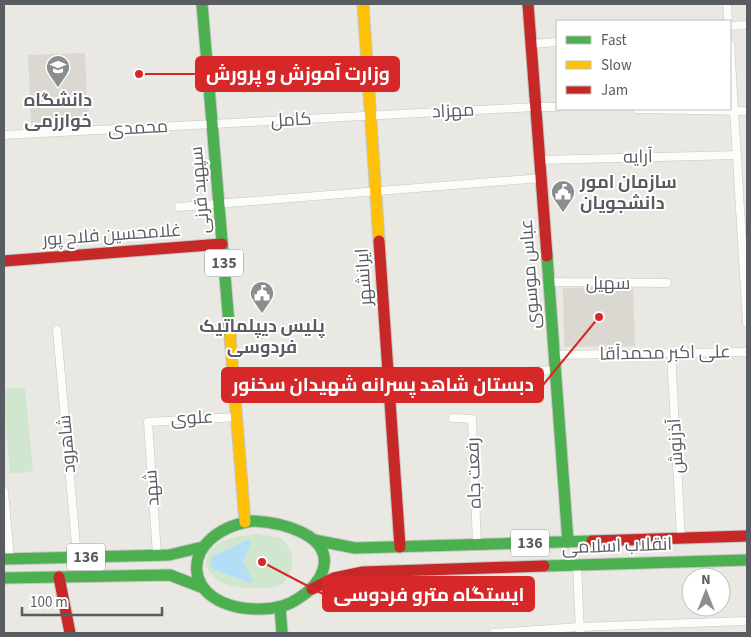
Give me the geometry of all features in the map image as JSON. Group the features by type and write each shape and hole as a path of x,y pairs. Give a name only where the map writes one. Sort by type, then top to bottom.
{"main road":[{"name":"سپهبد قرنی","path":"202,4 245,522"},
{"name":"ایرانشهر","path":"362,4 400,547"},
{"name":"عباس موسوی","path":"528,4 568,542"},
{"name":"غلامحسین فلاح‌ پور","path":"4,261 222,244"},
{"path":"245,522 267,522 285,526 314,540 321,550 324,562 321,576 312,589 300,598 280,607 256,608 231,605 214,598 201,587 196,576 197,557 203,547 219,533 245,522"},
{"name":"انقلاب اسلامی","path":"314,540 355,548 747,536"},
{"name":"136","path":"7,559 169,555 203,547"},
{"name":"انقلاب اسلامی","path":"312,589 332,577 348,573 747,560"},
{"name":"136","path":"4,578 170,575 201,587"},
{"path":"59,577 70,633"},
{"path":"280,607 282,633"}],"street":[{"path":"727,4 728,20"},
{"path":"731,26 747,25"},
{"path":"531,44 556,42"},
{"path":"731,60 747,323"},
{"name":"مهزاد","path":"370,116 556,107"},
{"path":"731,110 747,111"},
{"name":"کامل","path":"212,124 370,116"},
{"name":"محمدی","path":"4,135 212,124"},
{"name":"آرایه","path":"539,160 737,155"},
{"path":"179,207 541,178"},
{"name":"سهیل","path":"548,282 667,283"},
{"name":"شاهرود","path":"57,330 77,557"},
{"name":"علی اکبر محمدآقا","path":"554,355 747,352"},
{"name":"آذرنوش","path":"671,353 681,538"},
{"path":"465,375 555,370"},
{"name":"علوی","path":"148,422 237,416"},
{"name":"رفعت جاه","path":"453,418 472,419 478,545"},
{"name":"شهد","path":"148,422 157,555"},
{"path":"4,491 7,559"},
{"path":"577,565 580,630"},
{"path":"494,633 747,621"}],"shaded area":[{"name":"دانشگاه خوارزمی","path":"85,53 88,120 31,123 28,55"},
{"path":"633,286 635,346 564,347 563,288"}],"green space":[{"path":"25,387 33,471 10,474 4,389"},
{"path":"259,534 281,538 289,548 292,566 284,583 277,586 248,588 220,582 210,573 206,564 207,557 210,551 217,545 240,536","holes":["251,542 243,562 213,569"]}],"water":[{"path":"250,539 251,542 243,562 253,581 250,583 213,569 210,563 212,557"}],"traffic: fast":[{"path":"202,4 230,336"},
{"path":"547,256 568,542"},
{"path":"252,521 288,527 312,538 320,547 324,557 323,570 314,586 295,601 265,609 233,606 214,598 202,585 197,570 199,555 209,540 227,529 252,521"},
{"path":"314,540 355,548 592,541"},
{"path":"4,559 169,555 203,547"},
{"path":"544,566 747,560"},
{"path":"4,578 170,575 201,587"},
{"path":"280,607 282,633"}],"traffic: slow":[{"path":"363,4 379,241"},
{"path":"230,336 245,522"}],"traffic: jam":[{"path":"528,4 547,256"},
{"path":"379,241 400,547"},
{"path":"4,261 222,244"},
{"path":"592,541 747,536"},
{"path":"312,589 334,578 363,572 544,566"},
{"path":"59,577 70,633"}],"place":[{"name":"وزارت آموزش و پرورش","path":"139,74"},
{"name":"دانشگاه خوارزمی","path":"58,88"},
{"name":"سازمان امور دانشجویان","path":"563,213"},
{"name":"پلیس دیپلماتیک فردوسی","path":"262,314"},
{"name":"دبستان شاهد پسرانه شهیدان سخنور","path":"599,317"},
{"name":"ایستگاه مترو فردوسی","path":"262,562"}]}
